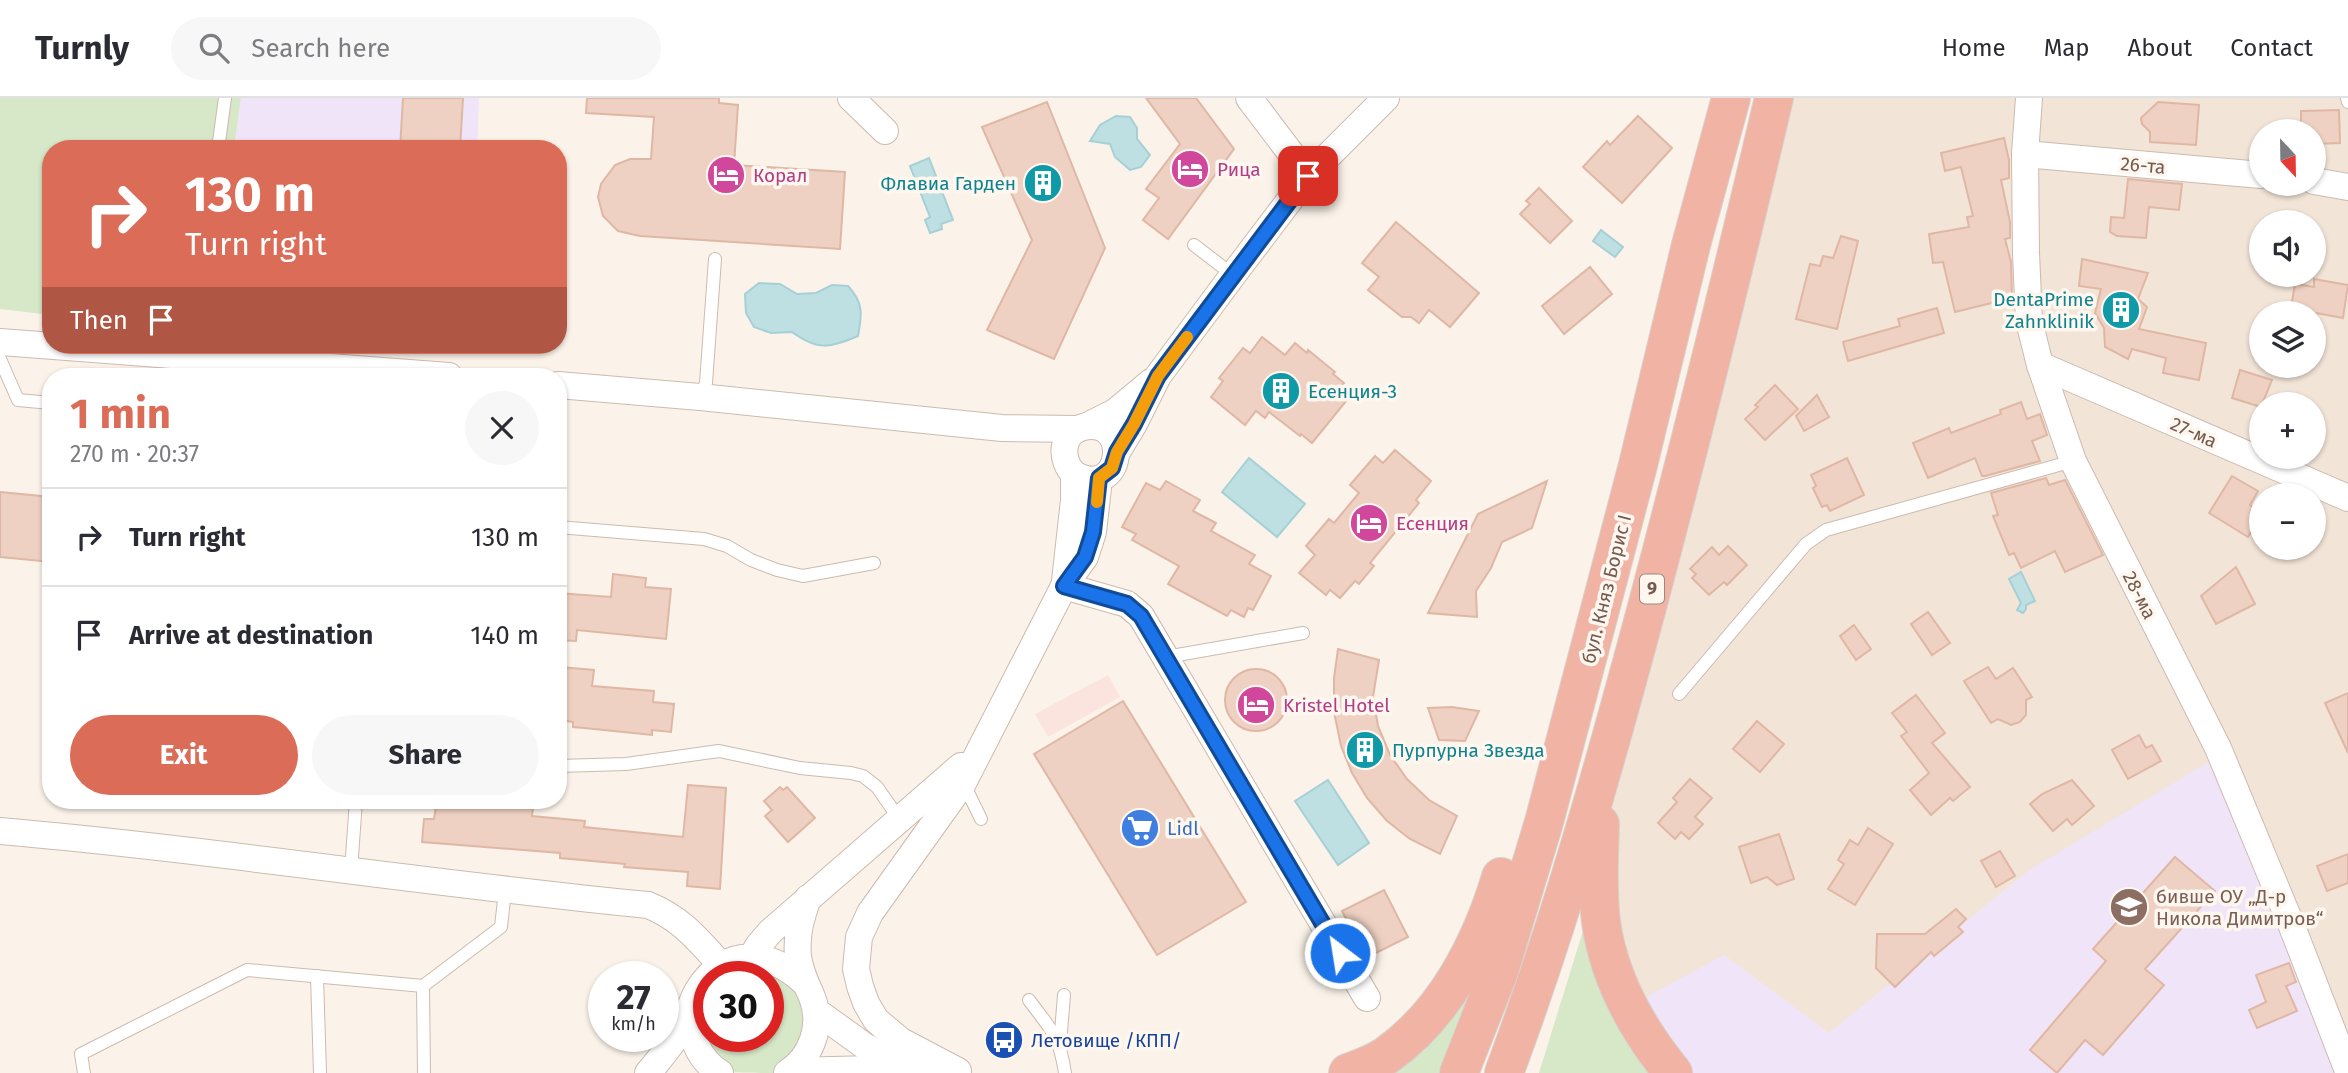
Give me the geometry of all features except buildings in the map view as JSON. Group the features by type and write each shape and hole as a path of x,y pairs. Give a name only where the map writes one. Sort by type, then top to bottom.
{"highway":[{"name":"бул. Княз Борис I","path":"1460,1072 1499,971 1544,822 1634,478 1690,245 1731,98"},
{"name":"9","path":"1504,1073 1532,999 1601,782 1678,491 1774,98"},
{"path":"1348,1073 1385,1057 1427,1020 1443,999 1485,927 1690,245"},
{"path":"1601,782 1599,891 1601,922 1607,949 1623,995 1635,1019 1673,1073"}],"street":[{"path":"851,98 885,131"},
{"path":"1249,98 1308,176"},
{"path":"1002,428 1040,444 1079,471 1112,468 1117,452 1158,376 1308,176 1386,98"},
{"name":"28-ма","path":"2029,98 2025,154 2029,321 2040,365 2073,461 2218,748 2348,1071"},
{"name":"26-та","path":"2025,154 2249,174"},
{"path":"2326,183 2348,187"},
{"path":"0,342 42,346"},
{"path":"131,354 280,368"},
{"name":"27-ма","path":"2040,365 2348,498"},
{"path":"966,1072 901,1041 876,1020 866,1003 856,969 859,937 870,913 986,736 1064,586 1085,557 1093,532 1079,471 1066,442 1083,428 1115,412 1158,376"},
{"path":"567,386 1002,428 1105,430 1116,444 1117,452"},
{"path":"1064,586 1127,604 1141,616 1367,998"},
{"path":"752,957 770,932 808,898 900,820 960,777"},
{"path":"0,831 505,891 648,905 668,913 684,925 717,961"},
{"path":"789,1072 803,1059 816,1028 816,1011 804,982 797,937 808,898"},
{"path":"734,961 752,957 772,960 789,969 804,982"},
{"path":"648,1073 678,1034 693,1004"},
{"path":"691,1011 691,1031 697,1051 710,1067 720,1073"},
{"path":"816,1011 866,1047 916,1068"},
{"path":"789,1072 916,1068 966,1072"}],"lane":[{"path":"219,140 225,98"},
{"path":"1194,245 1233,275"},
{"path":"700,397 706,383 715,259"},
{"path":"0,359 18,400 42,402"},
{"path":"1679,694 1816,535 2073,461"},
{"path":"567,528 704,539 727,546 776,570 803,576 874,563"},
{"path":"1166,657 1303,633"},
{"path":"567,766 626,764 719,751 800,768 863,776 877,787 900,820"},
{"path":"960,777 981,820"},
{"path":"351,871 355,809"},
{"path":"85,1073 81,1054 247,970 423,986 501,927 505,891"},
{"path":"317,976 320,1073"},
{"path":"423,986 424,1073"},
{"path":"1064,995 1060,1045 1065,1073"},
{"path":"1029,1000 1052,1029 1060,1045"}],"shaded area":[{"path":"241,98 479,98 477,140 235,140"},
{"path":"1788,98 2348,98 2348,1073 1651,1045 1623,995 1610,814 1639,669"},
{"path":"1108,675 1120,697 1048,737 1035,714"},
{"name":"бивше ОУ „Д-р Никола Димитров“","path":"2212,760 2339,1073 1691,1073 1635,1003 1724,955 1829,1033 2028,871"}],"green space":[{"path":"0,98 241,98 235,140 42,140 42,314 0,309"},
{"path":"1587,927 1659,1073 1539,1073 1582,934"},
{"path":"752,957 769,961 737,961"},
{"path":"784,966 800,978 814,1005 815,1020 808,1050 799,1063 787,1073 740,1073 717,1071 706,1063 699,1052 784,1052"},
{"path":"1483,976 1439,1073 1389,1073"},
{"path":"693,1004 693,1034 691,1026"}],"water":[{"path":"1116,116 1130,117 1137,128 1137,139 1150,155 1141,167 1130,170 1115,157 1110,144 1090,141 1100,125"},
{"path":"929,158 953,220 941,224 942,229 930,233 925,220 930,217 910,166"},
{"path":"1601,230 1623,247 1615,257 1593,241"},
{"path":"759,283 780,284 797,294 816,293 832,285 848,286 859,304 858,336 824,346 809,342 792,332 771,333 754,327 746,313 745,294"},
{"path":"1249,458 1305,504 1277,537 1222,492"},
{"path":"2021,572 2035,601 2026,605 2023,613 2017,610 2021,603 2009,579"},
{"path":"1328,780 1369,843 1338,865 1295,801"}],"slow traffic":[{"path":"1097,502 1099,478 1112,468 1117,452 1158,376 1187,337"}],"place":[{"name":"Рица","path":"1190,169"},
{"name":"Корал","path":"726,175"},
{"name":"Флавиа Гарден","path":"1043,183"},
{"name":"DentaPrime Zahnklinik","path":"2121,310"},
{"name":"Есенция-3","path":"1281,391"},
{"name":"Есенция","path":"1369,523"},
{"name":"Kristel Hotel","path":"1256,705"},
{"name":"Пурпурна Звезда","path":"1365,750"},
{"name":"Lidl","path":"1140,828"},
{"name":"бивше ОУ „Д-р Никола Димитров“","path":"2129,907"},
{"name":"Летовище /КПП/","path":"1004,1040"}],"route":[{"path":"1308,176 1158,376 1117,452 1112,468 1099,478 1093,532 1085,557 1064,586 1127,604 1141,616 1340,953"}]}
